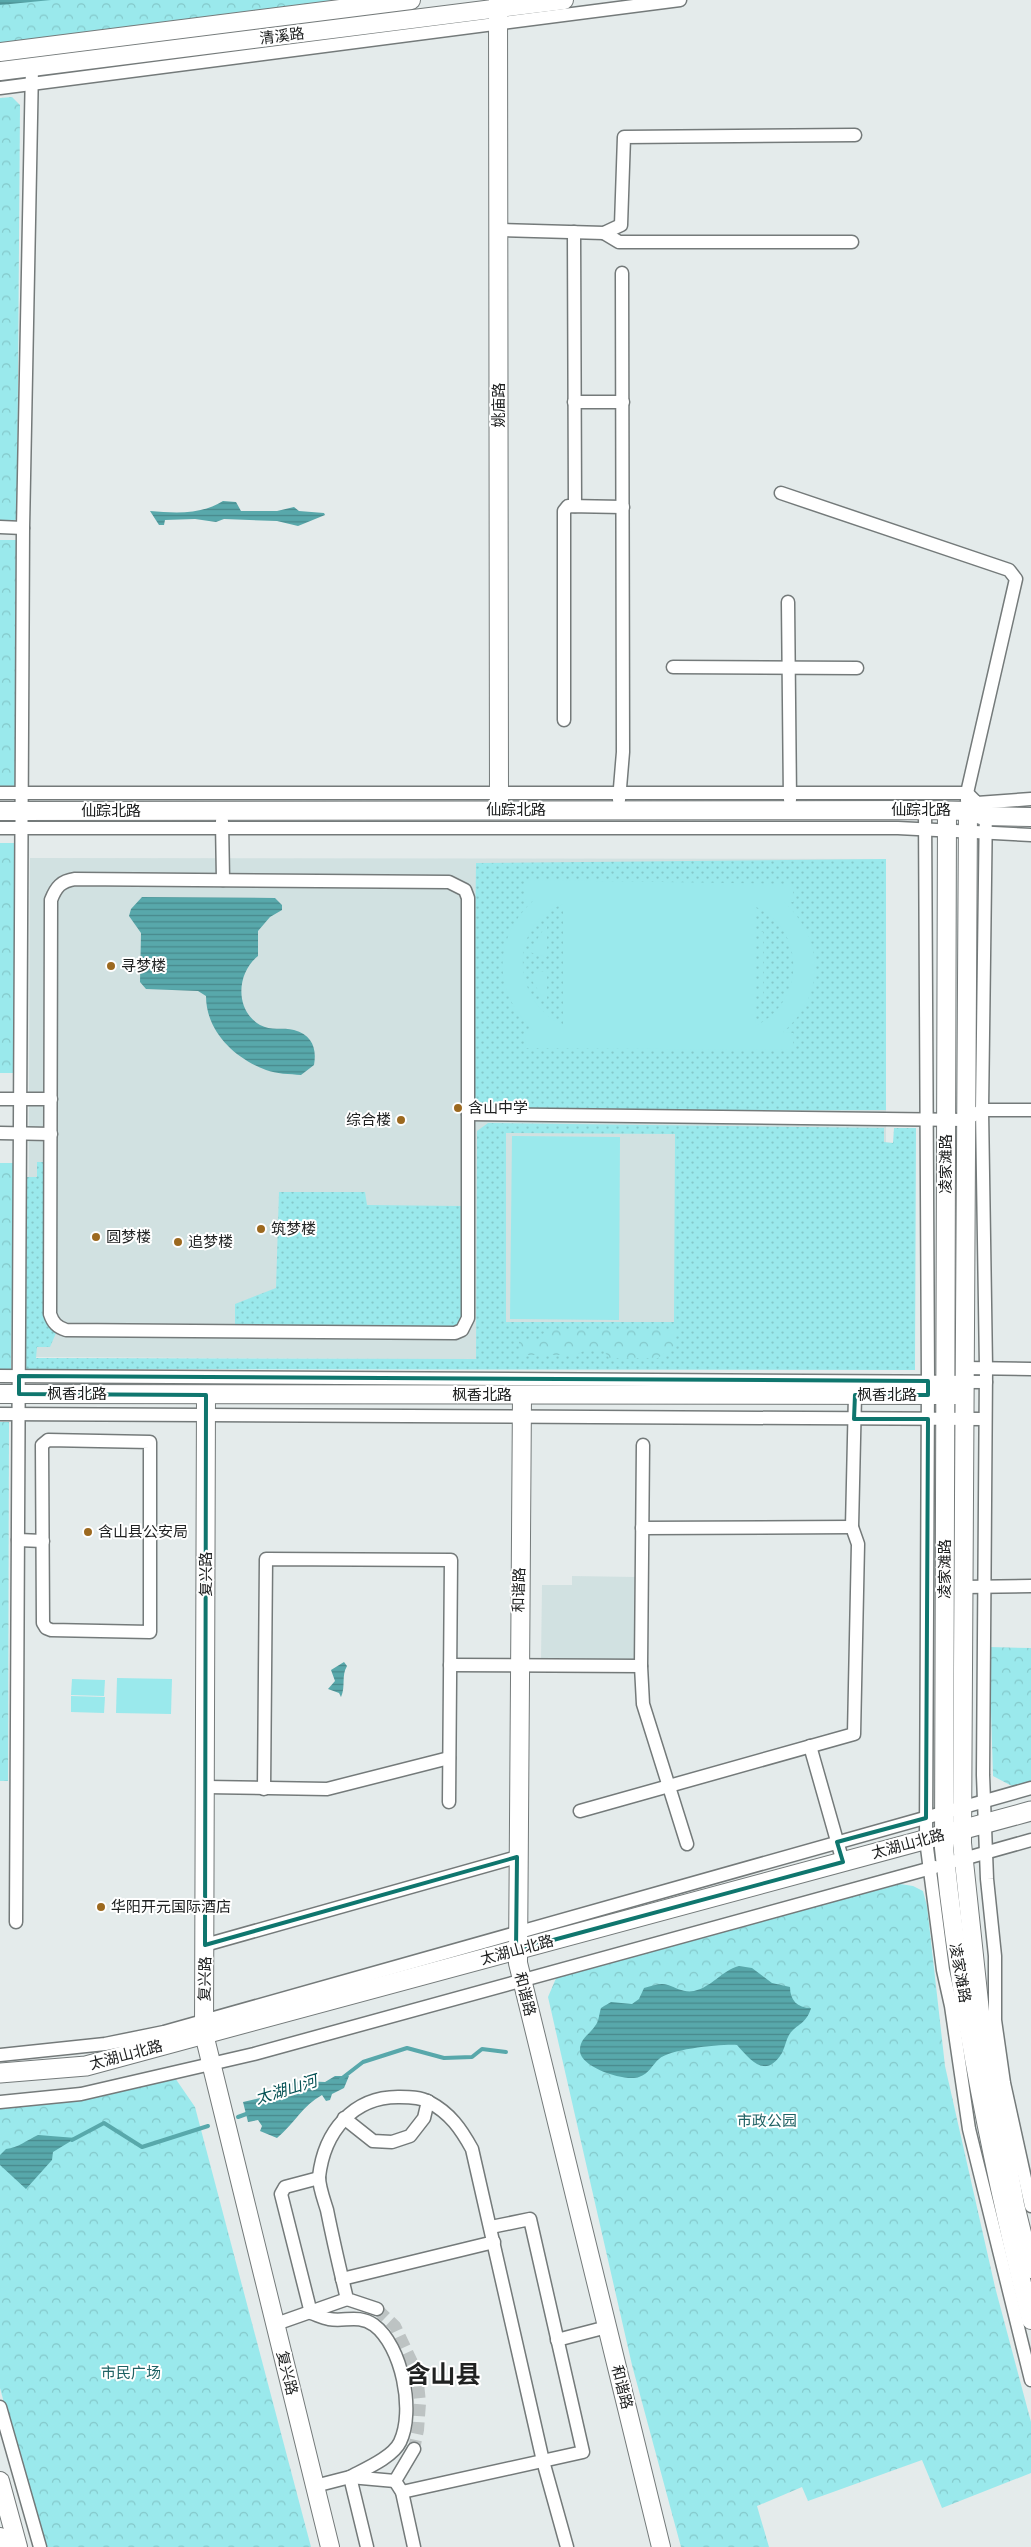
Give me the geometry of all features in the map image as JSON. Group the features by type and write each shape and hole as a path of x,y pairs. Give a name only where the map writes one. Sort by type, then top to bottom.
{"main road":[{"name":"清溪路","path":"0,52 411,0"},
{"name":"清溪路","path":"0,71 32,75 235,42 498,11 564,0"},
{"name":"姚庙路","path":"498,11 499,802"},
{"path":"233,23 235,42"},
{"name":"仙踪北路","path":"0,811 222,810 499,802 790,802 948,811 967,802 981,821 1031,817"},
{"name":"凌家滩路","path":"948,811 946,1120 937,1388 944,1813 935,1851 1003,2208 1031,2320"},
{"name":"凌家滩路","path":"981,821 966,1120 963,1844 981,2021 1015,2205 1031,2268"},
{"name":"枫香北路","path":"0,1394 854,1395 937,1388 965,1382"},
{"name":"复兴路","path":"206,1395 206,2042 330,2547"},
{"name":"和谐路","path":"522,1396 518,1665 518,1956 661,2547"},
{"name":"太湖山北路","path":"518,1956 963,1844 986,1837 1031,1811"},
{"name":"太湖山北路","path":"986,1837 1031,1836"},
{"name":"太湖山北路","path":"0,2086 89,2078 206,2042 518,1956 843,1862 935,1851"},
{"name":"太湖山北路","path":"0,2073 86,2066 206,2042"},
{"path":"0,2481 18,2547"},
{"path":"0,2536 3,2547"}],"street":[{"path":"0,88 32,75 498,11 680,0"},
{"path":"16,1922 23,528 32,75"},
{"path":"498,230 604,233 621,225 624,137 855,135"},
{"path":"574,232 574,506"},
{"path":"604,233 619,242 852,242"},
{"path":"619,802 623,752 622,273"},
{"path":"574,402 622,402"},
{"path":"781,493 1009,570 1016,580 967,802 790,802 787,668 788,602"},
{"path":"564,720 564,511 568,506 622,507"},
{"path":"0,527 23,528"},
{"path":"673,667 857,668"},
{"path":"0,793 499,802"},
{"path":"0,828 947,831 981,821 1031,799"},
{"path":"222,810 223,880"},
{"path":"0,1376 937,1388 926,1120 925,810"},
{"path":"981,821 1031,835"},
{"path":"981,821 982,1110 986,1368 984,1801 995,1956 995,2020 1004,2083 1031,2206"},
{"path":"75,879 223,880 449,882 465,890 468,898 468,1318 466,1326 455,1333 66,1330 59,1328 53,1322 50,1314 50,900 56,887 65,881 75,879"},
{"path":"0,1099 51,1099"},
{"path":"468,1114 966,1120 982,1110 1031,1110"},
{"path":"0,1133 51,1134"},
{"path":"965,1382 986,1368 1031,1369"},
{"path":"965,1382 986,1382"},
{"path":"580,1811 854,1734 858,1544 852,1526 854,1395"},
{"path":"0,1414 985,1419"},
{"path":"937,1419 926,1818 935,1851 942,1970 952,2006 969,2129 1031,2380"},
{"path":"48,1440 150,1442 150,1632 52,1630 46,1628 44,1623 43,1541 42,1445 48,1440"},
{"path":"643,1445 641,1666 643,1704 687,1844"},
{"path":"642,1528 852,1526"},
{"path":"18,1540 43,1541"},
{"path":"264,1789 266,1559 451,1560 449,1802"},
{"path":"963,1587 1031,1586"},
{"path":"450,1666 641,1666"},
{"path":"810,1746 843,1862"},
{"path":"206,1787 327,1789 449,1758"},
{"path":"0,2102 80,2094 206,2042 518,1956 837,1842 1031,1788"},
{"path":"935,1851 986,1837"},
{"path":"205,1945 517,1857"},
{"path":"0,2055 105,2044 206,2042"},
{"path":"347,2299 319,2178 327,2146 344,2118 362,2104 385,2096 408,2097 428,2101 446,2113 459,2126 472,2149 543,2461 566,2547"},
{"path":"344,2118 373,2141 392,2142 410,2136 424,2118 428,2101"},
{"path":"311,2313 281,2194 285,2187 319,2178"},
{"path":"402,2492 583,2452 530,2220 491,2226"},
{"path":"342,2279 494,2242"},
{"path":"276,2324 347,2299 377,2309"},
{"path":"311,2313 331,2319 353,2317 373,2324 389,2340 400,2368 407,2418 400,2443 380,2461 350,2477 315,2486"},
{"path":"558,2340 607,2327"},
{"path":"0,2407 40,2547"},
{"path":"395,2481 414,2449"},
{"path":"350,2477 395,2481"},
{"path":"350,2477 367,2547"},
{"path":"395,2481 402,2492 414,2547"}],"highlighted area":[{"path":"19,1376 928,1381 928,1395 855,1395 854,1419 928,1419 926,1818 837,1842 843,1862 516,1950 517,1857 205,1945 206,1395 19,1394"}],"shaded area":[{"name":"含山中学","path":"30,858 886,859 886,1362 28,1357"},
{"path":"572,1576 636,1577 635,1661 541,1661 542,1585 572,1585"}],"green space":[{"path":"0,0 411,0 0,44"},
{"path":"12,97 20,105 17,518 12,523 0,523 0,98"},
{"path":"0,540 17,540 15,788 0,788"},
{"path":"0,843 15,843 15,1073 0,1073"},
{"path":"886,859 886,1110 478,1112 473,1105 476,863"},
{"path":"525,880 793,884 793,902 784,902 797,917 807,933 813,950 815,967 813,985 807,1001 797,1017 783,1032 793,1033 793,1050 525,1048 526,1031 534,1031 520,1016 510,999 504,982 502,965 504,948 510,931 520,915 534,900 525,899","holes":["563,904 563,1025 546,1014 534,999 526,982 523,964 525,945 532,929 545,914","756,907 773,918 784,932 791,949 793,967 791,985 783,1001 771,1015 755,1026"]},
{"path":"547,924 547,957 529,952"},
{"path":"760,932 763,932 763,999 760,999"},
{"path":"547,971 547,1004 529,976 537,972"},
{"path":"488,1123 884,1128 884,1142 893,1143 894,1128 916,1128 915,1370 26,1369 25,1177 37,1177 37,1162 45,1162 48,1324 56,1333 50,1347 37,1347 36,1358 476,1359 477,1131","holes":["506,1133 675,1134 674,1322 506,1322"]},
{"path":"512,1136 620,1137 619,1320 510,1319"},
{"path":"0,1163 14,1163 11,1373 0,1373"},
{"path":"279,1192 365,1192 367,1205 462,1206 463,1319 456,1328 235,1326 235,1304 276,1288"},
{"path":"546,1329 674,1330 676,1334 675,1345 658,1358 609,1358 604,1351 587,1349 576,1355 519,1355 519,1340 540,1340"},
{"path":"0,1422 9,1422 8,1781 0,1781"},
{"path":"989,1647 1031,1648 1031,1796 993,1776"},
{"path":"117,1678 172,1679 171,1714 116,1713"},
{"path":"72,1679 105,1680 104,1696 71,1695"},
{"path":"71,1696 105,1697 104,1713 71,1712"},
{"name":"市政公园","path":"900,1884 913,1886 923,1891 927,1906 945,2066 995,2287 1031,2422 1031,2473 942,2508 922,2460 808,2501 802,2487 757,2506 769,2547 681,2547 632,2365 548,1997 557,1976"},
{"name":"市民广场","path":"173,2075 195,2107 311,2547 43,2547 0,2388 0,2104"}],"water":[{"path":"0,0 51,0 0,5"},
{"path":"223,501 236,502 241,511 277,511 294,507 299,511 324,513 325,515 298,526 277,521 224,519 216,522 195,519 165,520 164,525 159,525 150,511 197,511 215,506"},
{"path":"142,897 275,898 282,905 282,910 270,917 258,931 258,956 246,971 241,991 242,1001 252,1018 260,1025 268,1028 294,1030 305,1035 314,1048 314,1065 301,1075 283,1074 254,1065 233,1051 217,1032 207,1009 206,996 198,991 146,989 140,982 141,933 129,916 131,909"},
{"path":"344,1662 347,1666 341,1697 339,1693 328,1689 335,1681 331,1670"},
{"path":"739,1966 752,1968 772,1983 790,1987 791,1996 798,2005 811,2008 804,2021 789,2035 782,2053 770,2065 759,2065 737,2045 708,2046 674,2052 659,2059 642,2076 633,2078 615,2076 605,2072 588,2063 583,2058 580,2048 583,2040 596,2024 601,2008 611,2002 632,2004 639,1999 644,1988 659,1984 665,1984 684,1991 694,1991"},
{"path":"335,2076 349,2076 344,2088 332,2094 330,2100 326,2101 322,2095 315,2099 277,2138 260,2131 262,2126 258,2120 248,2122 243,2102 260,2098 264,2101 275,2099 286,2084 301,2081 325,2082"},
{"path":"38,2135 76,2138 53,2152 52,2160 26,2189 0,2165 0,2155 6,2149"}],"waterway":[{"name":"太湖山河","path":"341,2079 363,2062 407,2048 444,2058 472,2057 482,2049 506,2052"},
{"name":"太湖山河","path":"238,2117 249,2113"},
{"name":"太湖山河","path":"72,2140 104,2123 142,2147 208,2126"}],"tunnel":[{"path":"377,2309 395,2326 417,2373 420,2403 418,2430 414,2449"}],"place":[{"name":"寻梦楼","path":"111,966"},
{"name":"含山中学","path":"458,1108"},
{"name":"综合楼","path":"401,1120"},
{"name":"筑梦楼","path":"261,1229"},
{"name":"圆梦楼","path":"96,1237"},
{"name":"追梦楼","path":"178,1242"},
{"name":"含山县公安局","path":"88,1532"},
{"name":"华阳开元国际酒店","path":"101,1907"}],"district":[{"name":"含山县","path":"443,2374"}]}
